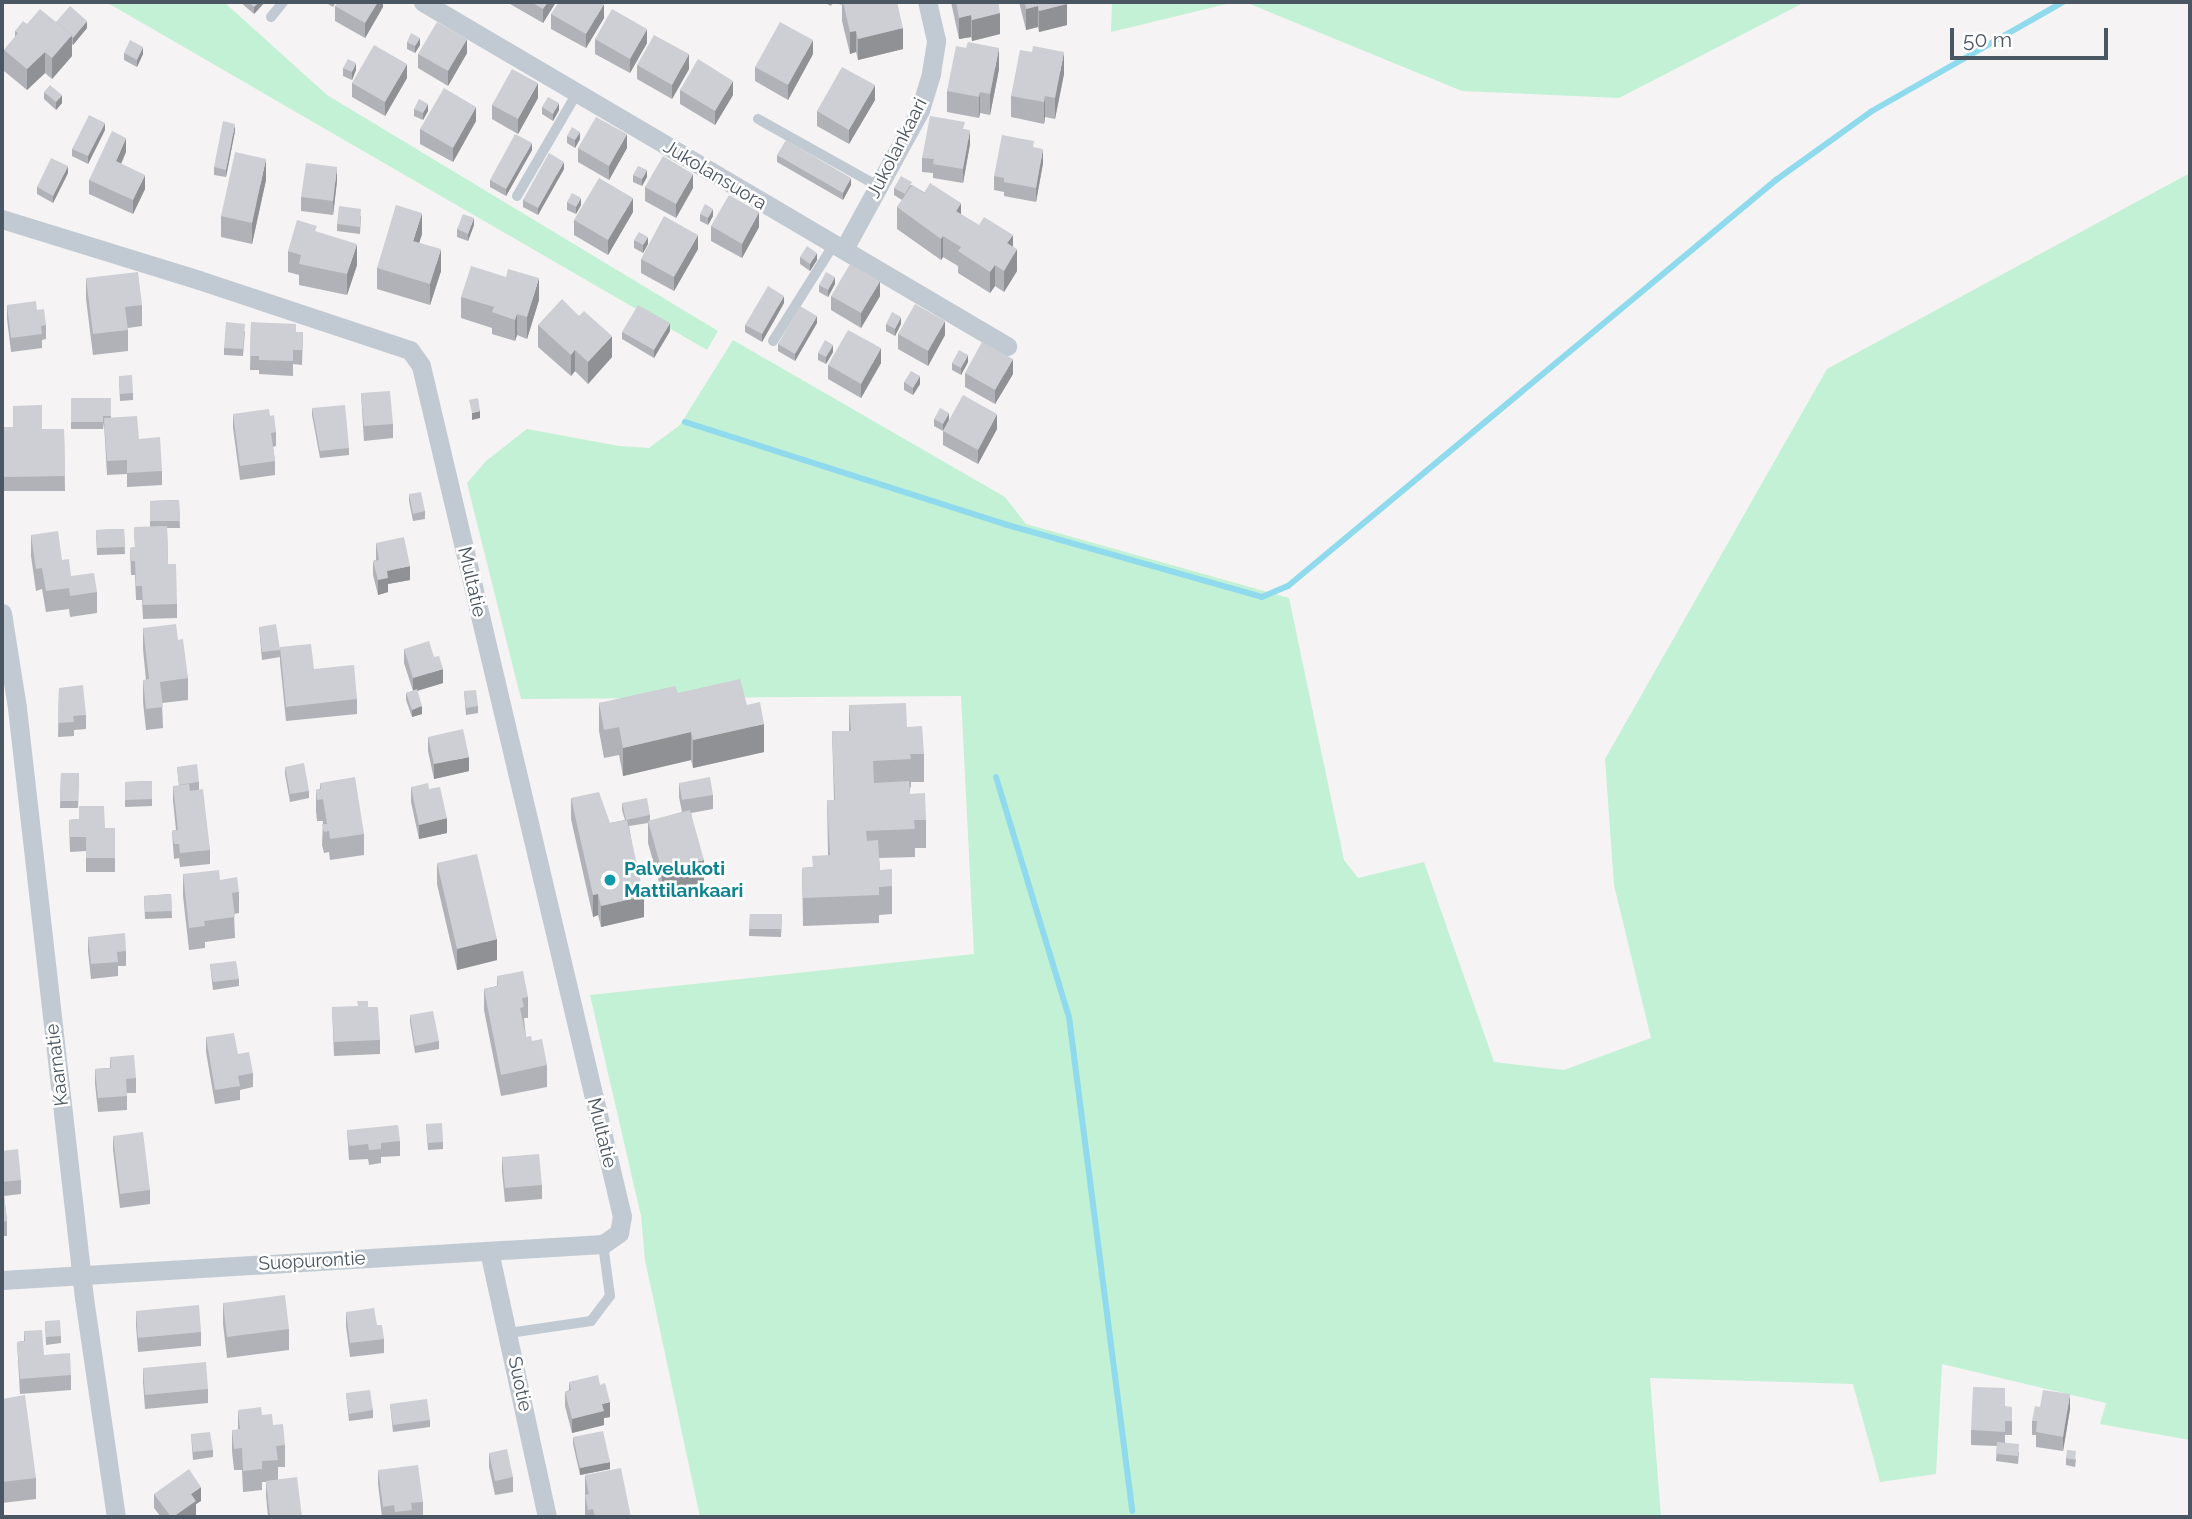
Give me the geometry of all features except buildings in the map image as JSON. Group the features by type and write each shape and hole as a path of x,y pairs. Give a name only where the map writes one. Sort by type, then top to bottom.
{"street":[{"name":"Jukolansuora","path":"423,2 1007,346"},
{"name":"Jukolankaari","path":"839,247 878,186 920,110 932,74 936,40 927,2"},
{"name":"Multatie","path":"2,219 200,280 410,350 421,366 622,1216 611,1239"},
{"name":"Kaarnatie","path":"2,613 17,708 82,1274 116,1517"},
{"name":"Suopurontie","path":"2,1280 489,1251 611,1239"},
{"name":"Suotie","path":"489,1251 547,1517"}],"lane":[{"path":"271,17 283,2"},
{"path":"517,196 578,93"},
{"path":"758,119 878,186"},
{"path":"774,341 839,247"},
{"path":"509,1333 591,1321 610,1296 611,1239"}],"green space":[{"path":"106,2 224,2 327,95 718,331 707,350"},
{"path":"1112,2 1235,2 1111,32"},
{"path":"1245,2 1805,2 1619,98 1462,91"},
{"path":"2190,173 2190,1440 2100,1424 2106,1403 1942,1364 1936,1474 1880,1482 1853,1384 1650,1378 1661,1517 700,1517 645,1260 641,1216 590,995 974,954 961,696 521,699 467,483 486,461 527,429 619,446 649,448 680,425 733,340 1005,497 1026,524 1289,598 1344,860 1358,878 1424,862 1494,1062 1564,1070 1651,1038 1614,885 1605,759 1827,369"}],"waterway":[{"path":"685,422 1004,524 1262,597 1288,586 1776,180 1872,111 2063,2"},
{"path":"996,777 1069,1017 1132,1511"}],"place":[{"name":"Palvelukoti Mattilankaari","path":"610,880"}]}
